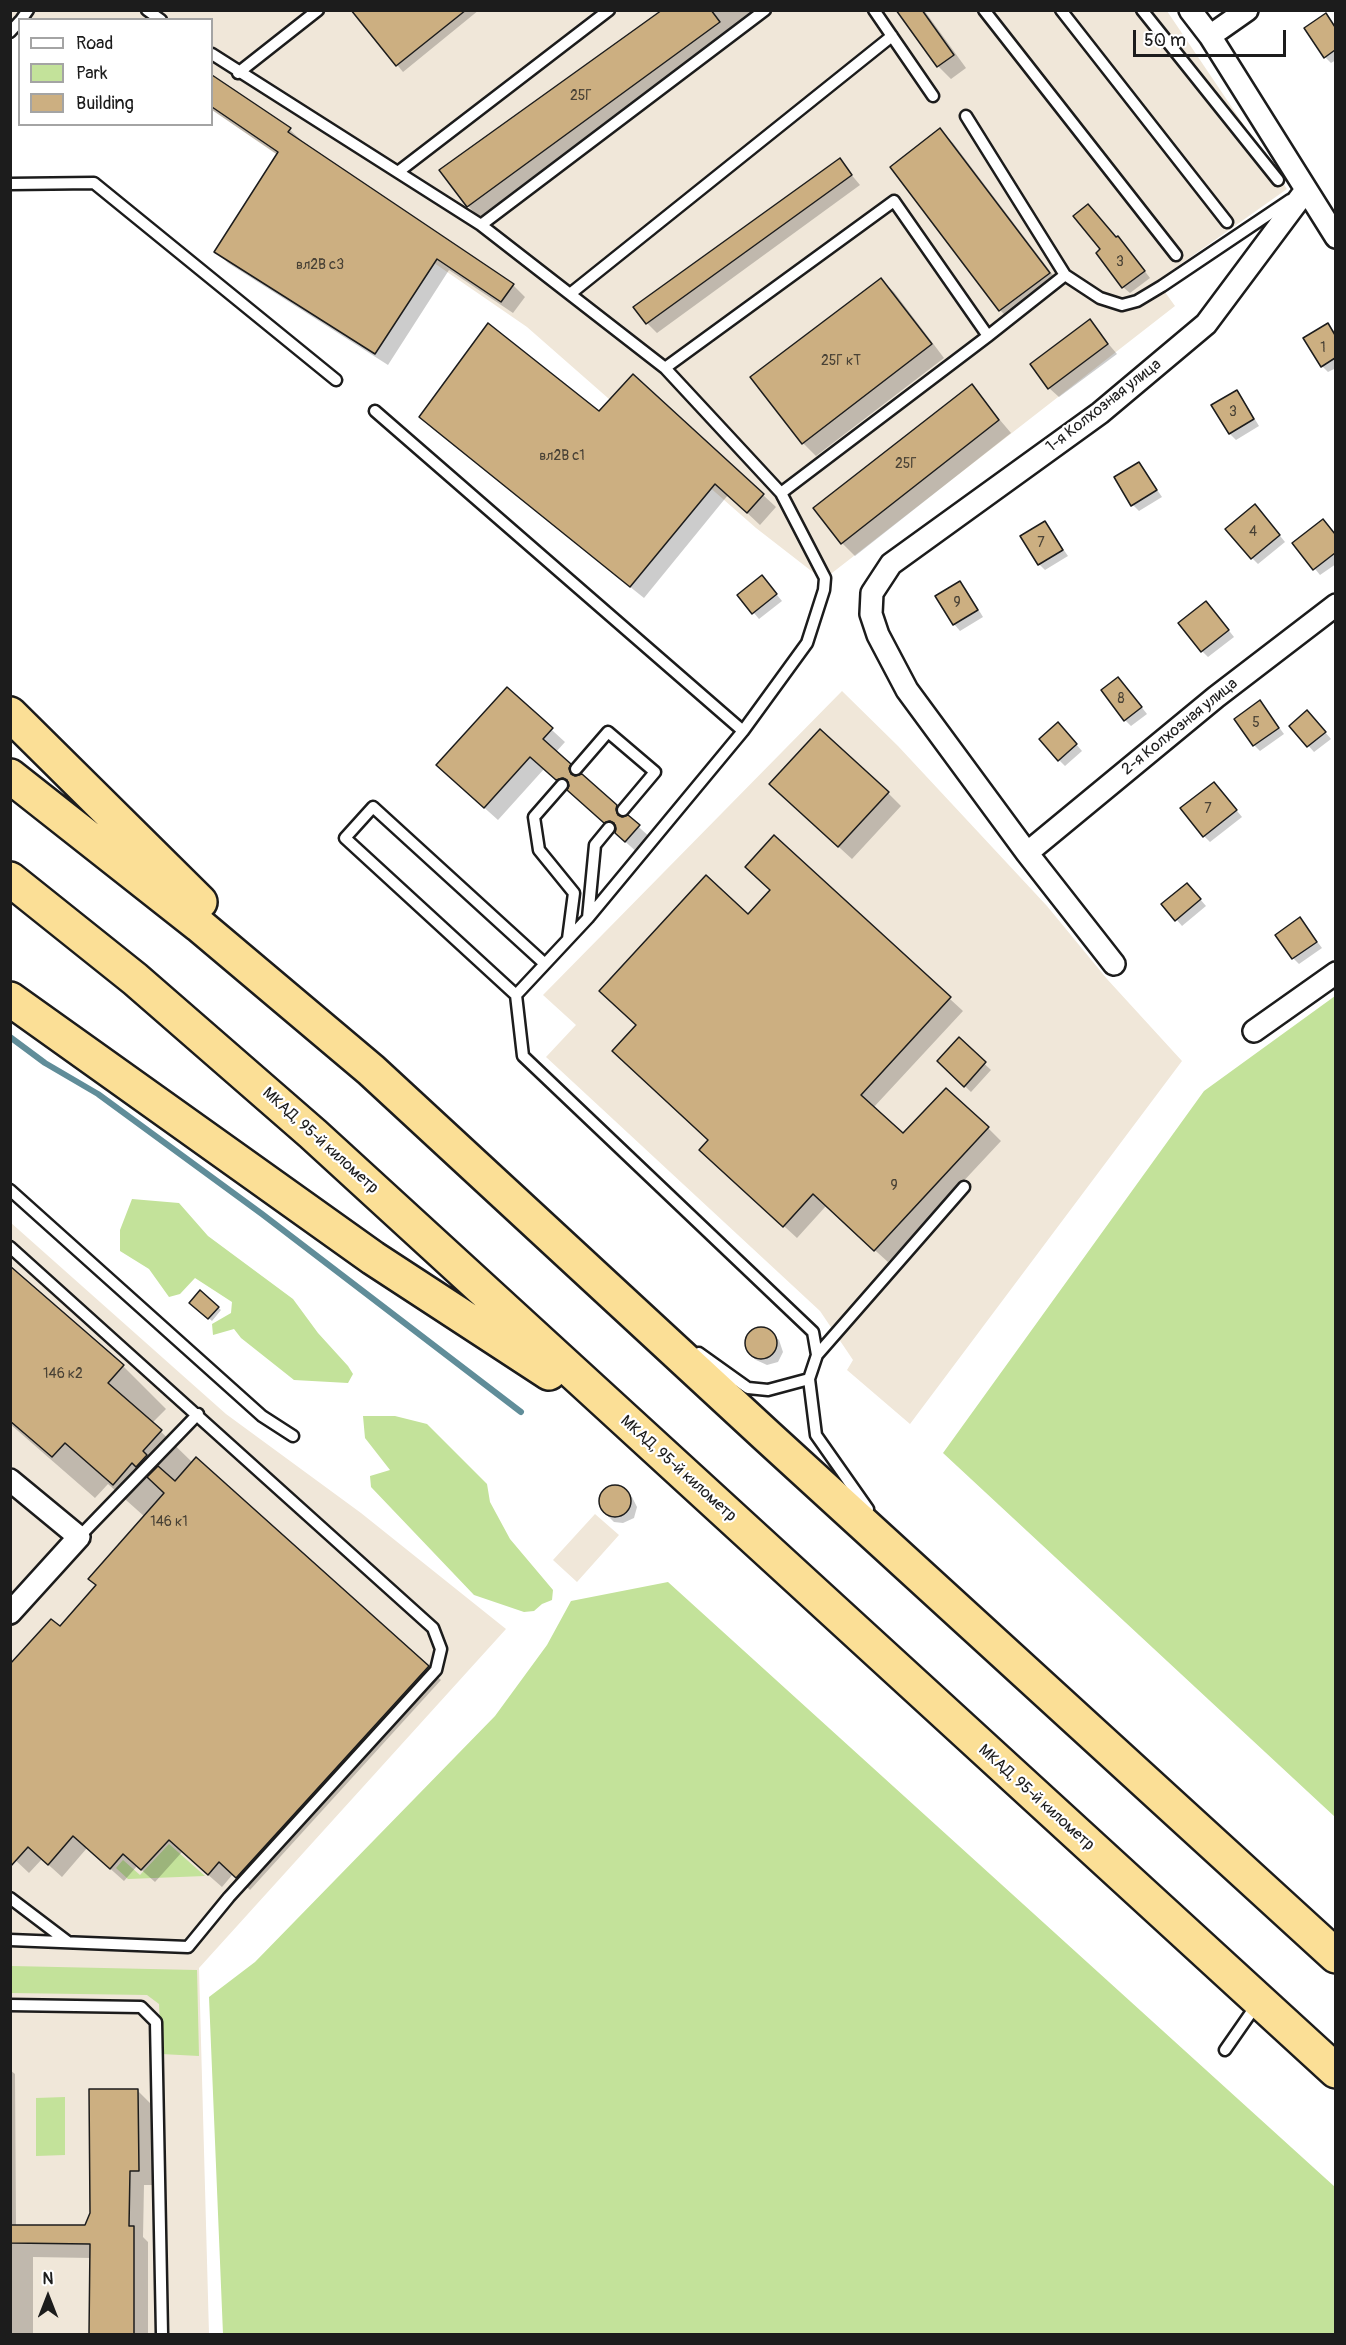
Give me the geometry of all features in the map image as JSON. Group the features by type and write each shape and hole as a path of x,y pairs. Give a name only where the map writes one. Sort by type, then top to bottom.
{"highway":[{"path":"10,714 371,1070 1335,1956"},
{"path":"10,776 198,925 371,1070"},
{"name":"МКАД, 95-й километр","path":"10,879 135,979 313,1134 1335,2072"},
{"path":"10,999 373,1258 629,1424"}],"street":[{"path":"1190,10 1210,36 1335,237"},
{"path":"1210,36 1246,10"},
{"name":"1-я Колхозная улица","path":"1027,854 907,690 878,635 871,614 872,593 891,564 1100,413 1206,324 1306,190"},
{"name":"2-я Колхозная улица","path":"1027,854 1216,697 1335,604"},
{"path":"1027,854 1114,964"},
{"path":"1254,1031 1335,973"},
{"path":"10,1480 79,1537 10,1613"}],"lane":[{"path":"238,73 318,10"},
{"path":"398,172 609,10"},
{"path":"481,225 765,10"},
{"path":"874,10 933,96"},
{"path":"984,10 1176,255"},
{"path":"1061,10 1227,222"},
{"path":"1142,10 1278,180"},
{"path":"570,294 892,36"},
{"path":"213,55 238,73 481,225 665,368 782,493 825,578 824,590 807,643 743,731 588,918 516,995"},
{"path":"966,116 1065,275 1100,298 1122,305 1137,301 1162,286 1306,190"},
{"path":"10,184 94,183 336,380"},
{"path":"665,368 894,201 988,336"},
{"path":"782,493 1065,275"},
{"path":"375,411 743,731"},
{"path":"576,769 608,732 655,772 623,810"},
{"path":"562,785 534,817 539,850 574,893 568,940"},
{"path":"545,964 373,807 345,838 516,995 523,1056 813,1332 817,1354"},
{"path":"588,918 595,844 609,828"},
{"path":"926,1582 883,1531 816,1435 809,1379 817,1354 964,1187"},
{"path":"10,1190 262,1416 292,1436"},
{"path":"10,1246 433,1628 441,1649 436,1670 230,1897 188,1947 10,1940"},
{"path":"615,1295 675,1336"},
{"path":"693,1349 748,1388 768,1390 809,1379"},
{"path":"79,1537 198,1414"},
{"path":"10,1899 68,1942"},
{"path":"1225,2050 1259,2002"},
{"path":"10,2005 141,2007 156,2022 162,2334"}],"shaded area":[{"path":"11,10 1167,11 1287,189 1157,281 1175,306 823,580 756,528 527,327 213,111 213,18 18,18 18,29 11,28"},
{"path":"842,691 898,746 1047,906 1107,979 1182,1061 910,1424 847,1370 853,1360 820,1311 546,1057 576,1025 543,995"},
{"path":"10,1222 226,1414 361,1513 506,1629 199,1968 209,2334 11,2334"},
{"path":"595,1514 619,1535 577,1582 553,1560"}],"green space":[{"path":"1335,996 1335,1817 943,1453 1204,1091"},
{"path":"132,1199 179,1203 208,1236 293,1299 318,1333 348,1366 353,1374 348,1383 294,1380 241,1338 234,1329 213,1335 212,1324 231,1313 232,1302 195,1278 180,1294 169,1297 149,1269 120,1251 120,1230"},
{"path":"363,1416 395,1416 427,1424 487,1484 490,1502 510,1539 553,1590 552,1600 542,1604 534,1611 524,1612 474,1595 371,1487 370,1476 390,1470 365,1438"},
{"path":"668,1582 1335,2187 1335,2334 223,2334 209,1997 255,1962 495,1716 547,1645 571,1601"},
{"path":"169,1844 205,1876 128,1879 116,1868 123,1860 140,1875"},
{"path":"11,1966 197,1970 199,2056 161,2054 159,2004 147,1995 11,1993"},
{"path":"65,2097 65,2155 36,2156 36,2098"}],"building":[{"path":"351,10 466,10 396,66"},
{"path":"662,10 711,10 720,22 467,207 439,170"},
{"path":"896,10 922,10 954,55 937,67"},
{"path":"1326,13 1335,27 1335,50 1324,58 1304,28"},
{"path":"213,76 291,128 288,132 514,284 501,302 437,259 375,354 214,252 278,152 213,108"},
{"path":"940,128 1050,273 999,311 890,167"},
{"path":"840,158 852,175 646,324 633,307"},
{"path":"1088,204 1116,237 1118,236 1145,271 1122,288 1096,253 1100,249 1073,216"},
{"path":"881,278 932,344 802,444 750,377"},
{"path":"1090,319 1108,344 1048,389 1030,364"},
{"path":"488,323 599,411 633,374 764,494 747,513 715,484 630,587 419,417"},
{"path":"1328,323 1335,335 1335,358 1321,367 1303,338"},
{"path":"972,384 999,420 841,544 813,508"},
{"path":"1237,390 1254,419 1229,434 1211,405"},
{"path":"1139,462 1157,490 1131,506 1114,477"},
{"path":"1255,504 1280,535 1251,559 1225,529"},
{"path":"1323,519 1335,534 1335,553 1313,570 1292,543"},
{"path":"1045,521 1063,550 1038,565 1020,536"},
{"path":"762,575 777,594 752,614 737,595"},
{"path":"960,581 978,610 953,625 935,596"},
{"path":"1206,601 1229,630 1201,652 1178,623"},
{"path":"1118,677 1142,707 1124,721 1101,690"},
{"path":"507,687 553,728 543,739 571,764 569,768 571,774 575,776 582,774 617,805 618,815 622,817 628,815 640,825 625,842 615,833 614,823 610,821 604,823 567,790 569,786 567,780 563,778 556,780 530,757 484,808 436,765"},
{"path":"1260,700 1279,728 1253,746 1234,719"},
{"path":"1307,710 1326,732 1307,747 1289,726"},
{"path":"1058,722 1077,744 1058,761 1039,739"},
{"path":"820,729 889,792 838,847 769,784"},
{"path":"1214,782 1237,810 1203,837 1180,808"},
{"path":"774,835 951,997 861,1095 903,1133 946,1088 989,1127 874,1251 813,1194 783,1227 699,1150 708,1140 612,1051 636,1025 599,991 706,875 748,914 770,890 745,867"},
{"path":"1187,883 1201,899 1175,921 1161,904"},
{"path":"1300,917 1317,942 1292,959 1275,935"},
{"path":"959,1037 986,1062 964,1087 937,1061"},
{"path":"10,1266 124,1365 108,1383 162,1430 143,1451 147,1455 136,1467 132,1463 113,1485 65,1443 52,1457 10,1421"},
{"path":"200,1290 219,1307 208,1319 189,1303"},
{"path":"761,1327 773,1331 777,1343 773,1355 761,1359 749,1355 745,1343 749,1331"},
{"path":"196,1457 429,1666 236,1878 219,1862 208,1875 169,1840 141,1870 123,1854 110,1869 73,1836 48,1865 28,1847 10,1867 10,1664 51,1619 60,1626 96,1585 88,1579 164,1493 147,1477 158,1466 175,1481"},
{"path":"615,1485 627,1489 631,1501 627,1513 615,1517 603,1513 599,1501 603,1489"},
{"path":"89,2089 138,2089 139,2171 130,2171 129,2226 134,2226 134,2334 89,2334 90,2244 10,2243 10,2225 85,2225 90,2213"}],"waterway":[{"path":"10,1037 45,1063 98,1094 262,1214 521,1412"}]}
